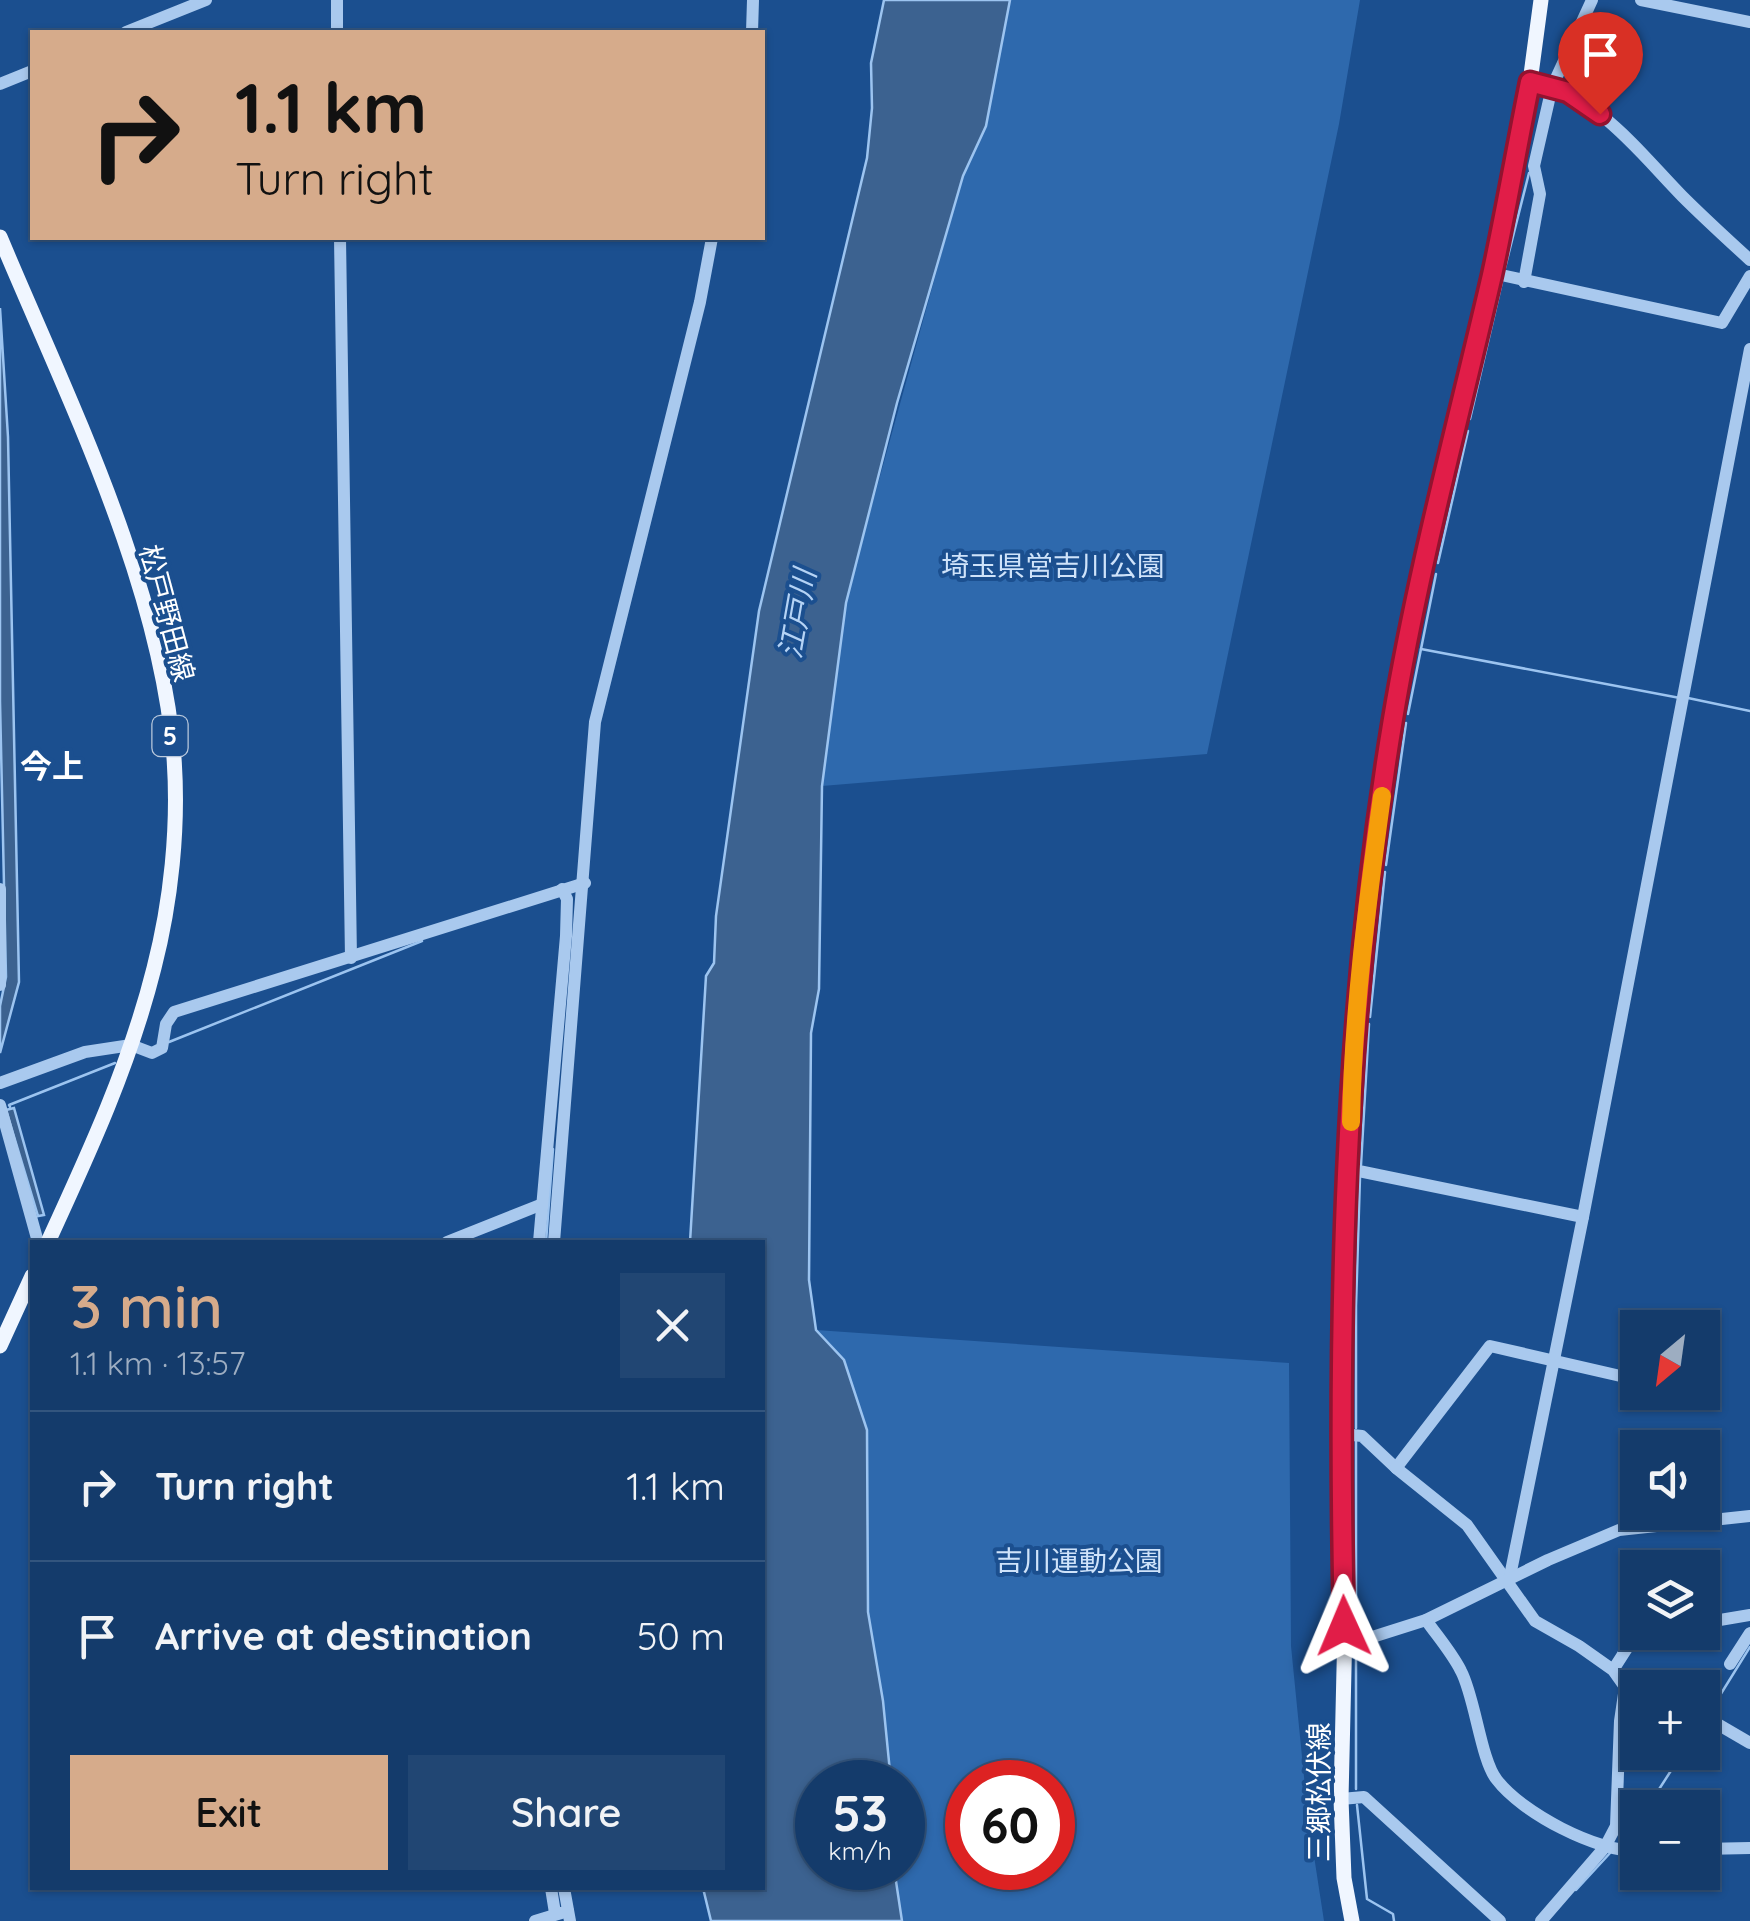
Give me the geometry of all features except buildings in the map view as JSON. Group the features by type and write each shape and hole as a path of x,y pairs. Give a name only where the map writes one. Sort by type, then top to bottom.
{"main road":[{"name":"三郷松伏線","path":"1352,1921 1344,1878 1341,1799 1354,1643 1352,1435 1342,1355 1350,1077 1360,963 1394,716 1423,566 1492,274 1530,82 1540,0"},
{"name":"松戸野田線","path":"0,237 106,489 160,670 174,758 172,857 155,965 131,1045 96,1137 49,1240"},
{"path":"0,1346 30,1280"}],"street":[{"path":"131,30 206,0"},
{"path":"337,0 337,30"},
{"path":"752,30 753,0"},
{"path":"1524,282 1540,194 1534,166 1552,87 1592,0"},
{"path":"1641,0 1750,22"},
{"path":"1,84 30,72"},
{"path":"1530,82 1568,92 1628,140 1750,260"},
{"path":"340,240 351,958"},
{"path":"554,1240 595,722 700,302 712,240"},
{"path":"1492,274 1722,323 1750,276"},
{"path":"1509,1581 1750,349"},
{"path":"0,1083 85,1052 131,1045 152,1052 162,1048 166,1024 174,1012 585,884"},
{"path":"0,888 0,986"},
{"path":"539,1240 566,936 567,898 562,889"},
{"path":"0,1105 37,1240"},
{"path":"1349,1170 1583,1216"},
{"path":"451,1240 540,1205"},
{"path":"1396,1468 1490,1346 1620,1376"},
{"path":"1352,1435 1467,1525 1535,1621 1620,1677"},
{"path":"1354,1643 1426,1620 1619,1530 1750,1516"},
{"path":"1720,1619 1750,1615"},
{"path":"1426,1620 1462,1672 1495,1779 1534,1812 1573,1834 1620,1852"},
{"path":"1730,1664 1750,1633"},
{"path":"1613,1670 1626,1650"},
{"path":"1541,1921 1605,1847 1616,1826 1620,1721"},
{"path":"1720,1726 1750,1742"},
{"path":"1341,1799 1364,1796 1500,1921"},
{"path":"1720,1849 1750,1848"},
{"path":"535,1921 564,1915 552,1890"}],"green space":[{"name":"埼玉県営吉川公園","path":"1006,0 1360,0 1339,124 1207,754 822,786 845,603 963,176"},
{"name":"吉川運動公園","path":"816,1330 1289,1363 1291,1646 1308,1817 1324,1921 901,1921 897,1890 925,1890 925,1760 883,1760 868,1612 868,1485"}],"water":[{"name":"江戸川","path":"884,0 1010,0 986,126 963,176 897,403 846,603 822,786 819,989 811,1033 809,1280 816,1330 844,1360 867,1430 868,1612 889,1760 795,1760 795,1890 897,1890 902,1921 711,1921 703,1890 765,1890 765,1240 690,1240 706,976 714,963 716,916 759,611 867,158 871,63"},
{"path":"0,308 8,437 19,982 0,1053 0,1006 6,977 0,701"},
{"path":"14,1108 44,1215 38,1216 6,1110"}],"waterway":[{"path":"1505,268 1529,173"},
{"path":"1470,419 1502,282"},
{"path":"1438,563 1468,431"},
{"path":"1408,714 1436,574"},
{"path":"1421,649 1680,698"},
{"path":"1688,698 1750,711"},
{"path":"1386,865 1406,723"},
{"path":"1370,1017 1385,872"},
{"path":"169,1042 422,941"},
{"path":"1361,1165 1369,1024"},
{"path":"10,1107 115,1063"},
{"path":"546,1240 553,1149"},
{"path":"1356,1428 1360,1177"},
{"path":"1356,1441 1356,1638"},
{"path":"1356,1646 1356,1789"},
{"path":"1720,1695 1750,1647"},
{"path":"1659,1790 1671,1770"},
{"path":"1357,1805 1367,1899 1393,1914 1394,1921"},
{"path":"1576,1890 1611,1852"}],"slow traffic":[{"path":"1351,1122 1350,1077 1360,963 1382,796"}],"district":[{"name":"今上","path":"52,767"}],"route":[{"path":"1344,1626 1342,1355 1350,1077 1360,963 1394,716 1423,566 1492,274 1530,82 1568,92 1600,114"}]}
